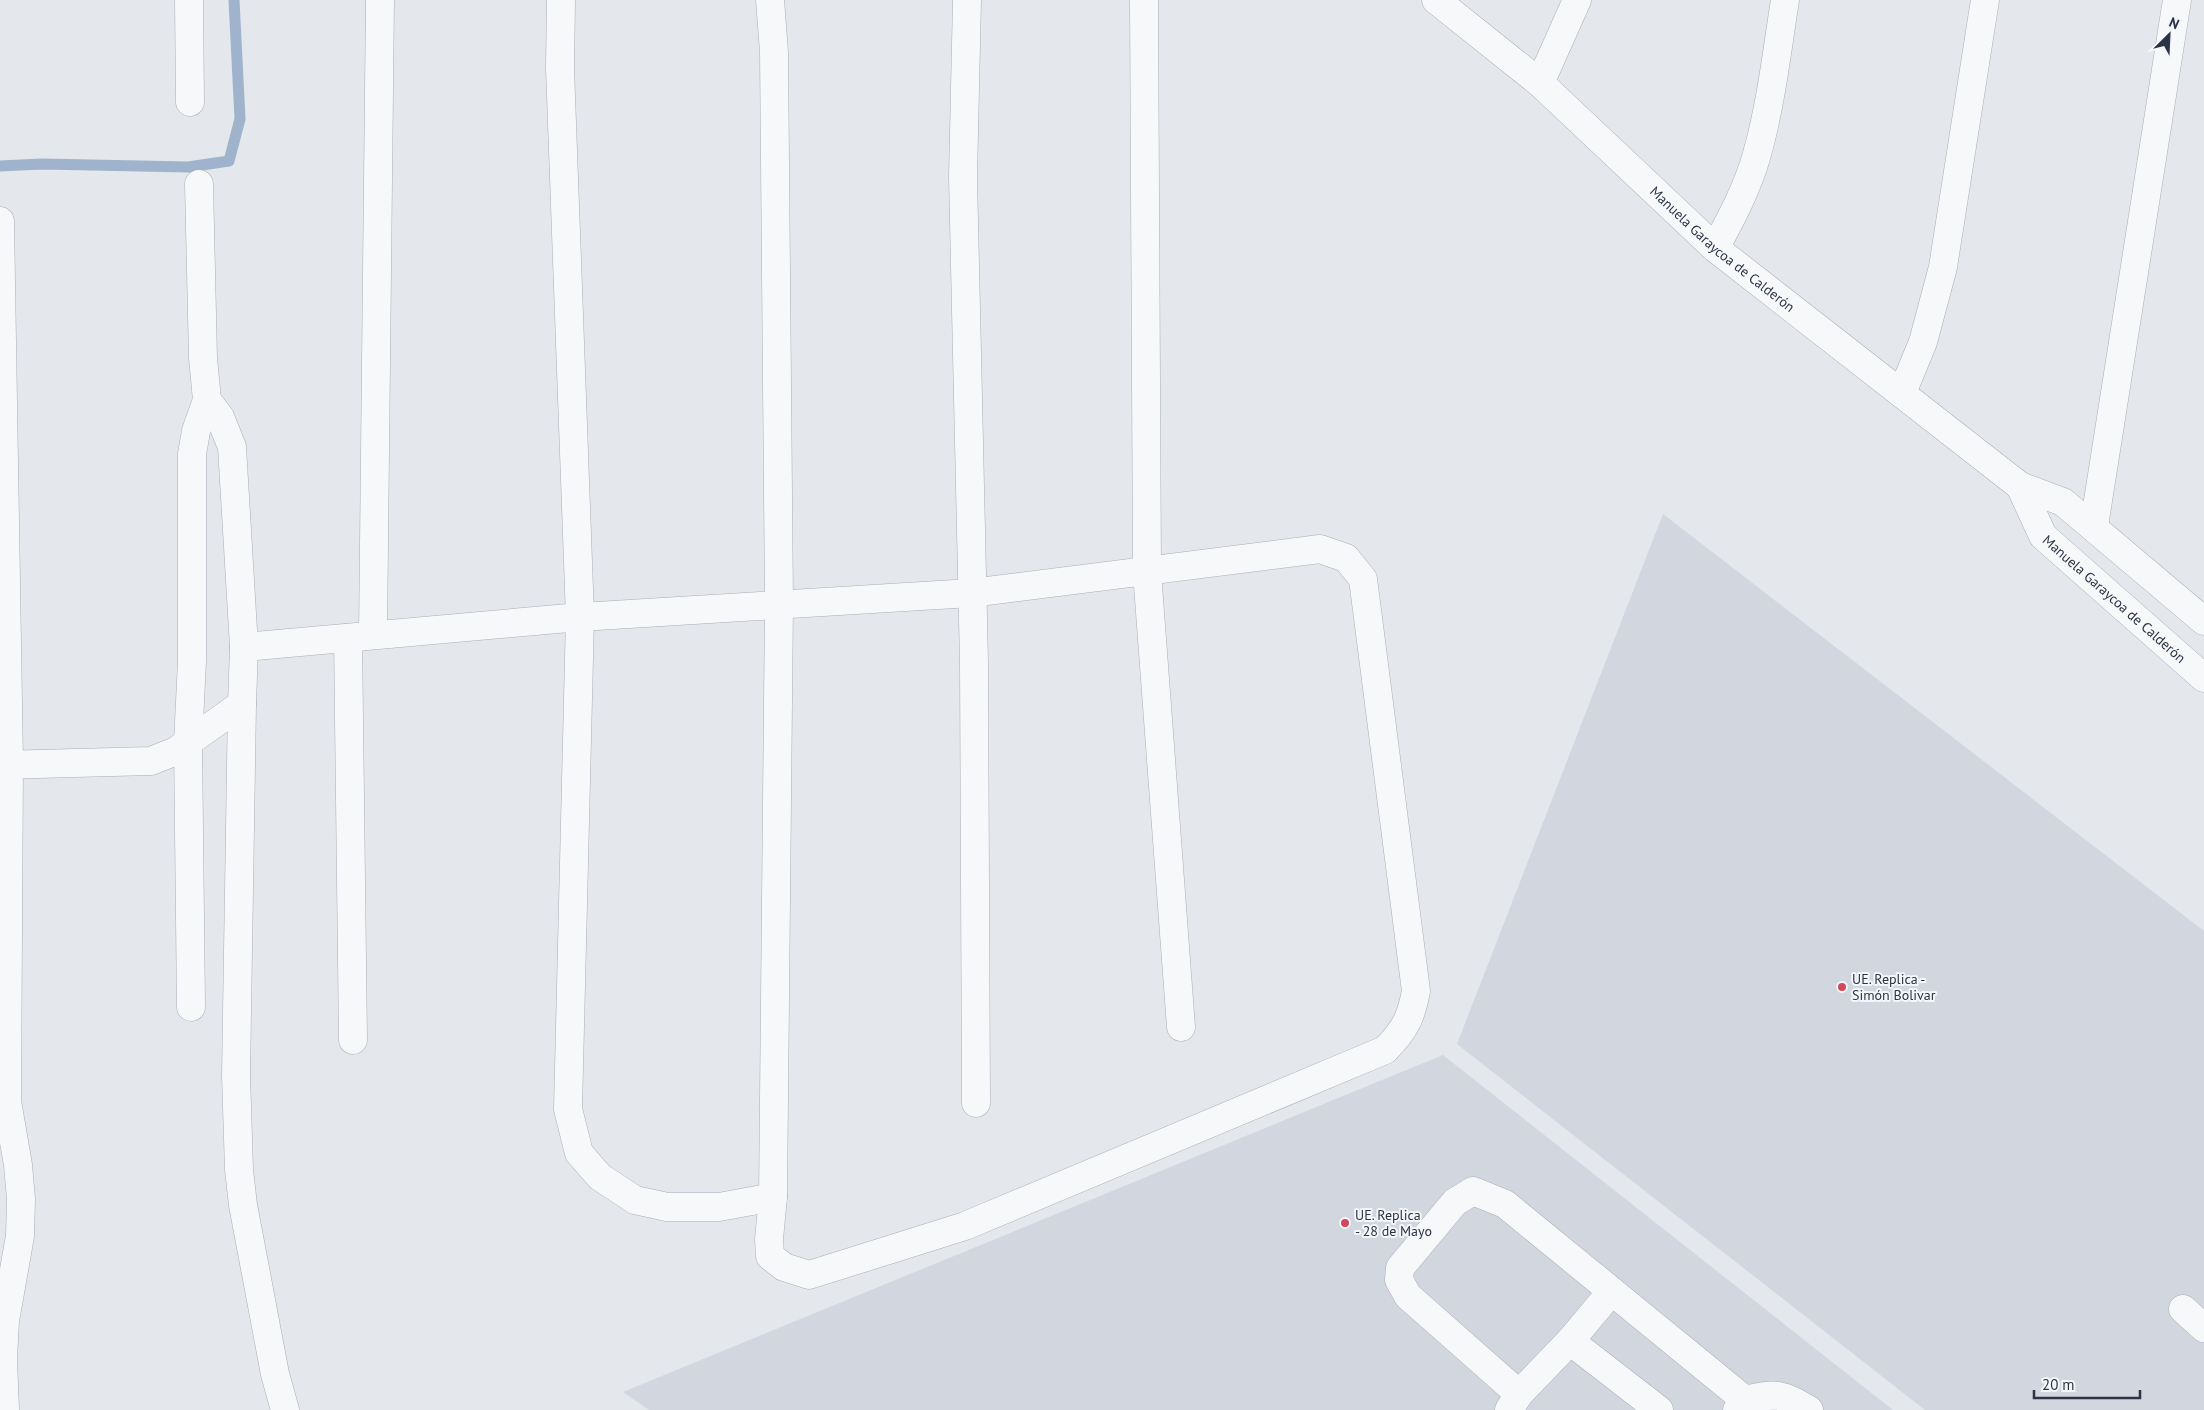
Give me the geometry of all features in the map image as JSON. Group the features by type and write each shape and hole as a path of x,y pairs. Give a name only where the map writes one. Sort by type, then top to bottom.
{"street":[{"path":"189,0 190,102"},
{"path":"353,1040 361,637 380,0"},
{"path":"561,0 560,68 580,618 568,1109 579,1153 600,1176 635,1200 667,1207 719,1208 773,1197"},
{"path":"244,647 580,618 779,604 971,593 1320,549 1346,558 1363,579 1416,991 1412,1015 1401,1034 1385,1050 964,1226 809,1275 784,1268 770,1256 769,1239 773,1197 779,604 774,52 770,0"},
{"path":"967,0 963,177 974,673 976,1104"},
{"path":"1144,0 1147,572 1181,1027"},
{"name":"Manuela Garaycoa de Calderón","path":"1436,0 1540,83 1715,248 2020,486 2063,502 2094,526 2204,621"},
{"path":"1540,83 1577,0"},
{"path":"1715,248 1732,218 1757,156 1769,101 1785,0"},
{"path":"1902,393 1923,342 1943,266 1985,0"},
{"path":"2094,526 2177,0"},
{"path":"191,1006 188,743 192,662 192,454 196,430 207,400 203,358 200,184"},
{"path":"0,221 8,1101 21,1199 20,1236 5,1321 3,1358 5,1410"},
{"path":"207,400 220,416 232,447 244,647 236,1075 239,1170 243,1205 275,1374 285,1410"},
{"name":"Manuela Garaycoa de Calderón","path":"2020,486 2042,536 2204,678"},
{"path":"4,764 151,761 176,751 242,704"},
{"path":"1611,1292 1570,1341 1514,1402 1408,1296 1399,1280 1400,1268 1455,1202 1473,1191 1505,1204 1611,1292 1741,1405 1771,1394 1787,1397 1809,1410"},
{"path":"2183,1309 2204,1328"},
{"path":"1570,1341 1659,1410"}],"shaded area":[{"name":"UE. Replica - Simón Bolivar","path":"1663,514 2204,931 2204,1410 1925,1410 1457,1044"},
{"name":"UE. Replica - 28 de Mayo","path":"1443,1055 1893,1410 649,1410 623,1392"}],"waterway":[{"path":"0,166 42,164 188,167 229,161 240,119 234,0"}],"place":[{"name":"UE. Replica - Simón Bolivar","path":"1842,987"},
{"name":"UE. Replica - 28 de Mayo","path":"1345,1223"}]}
